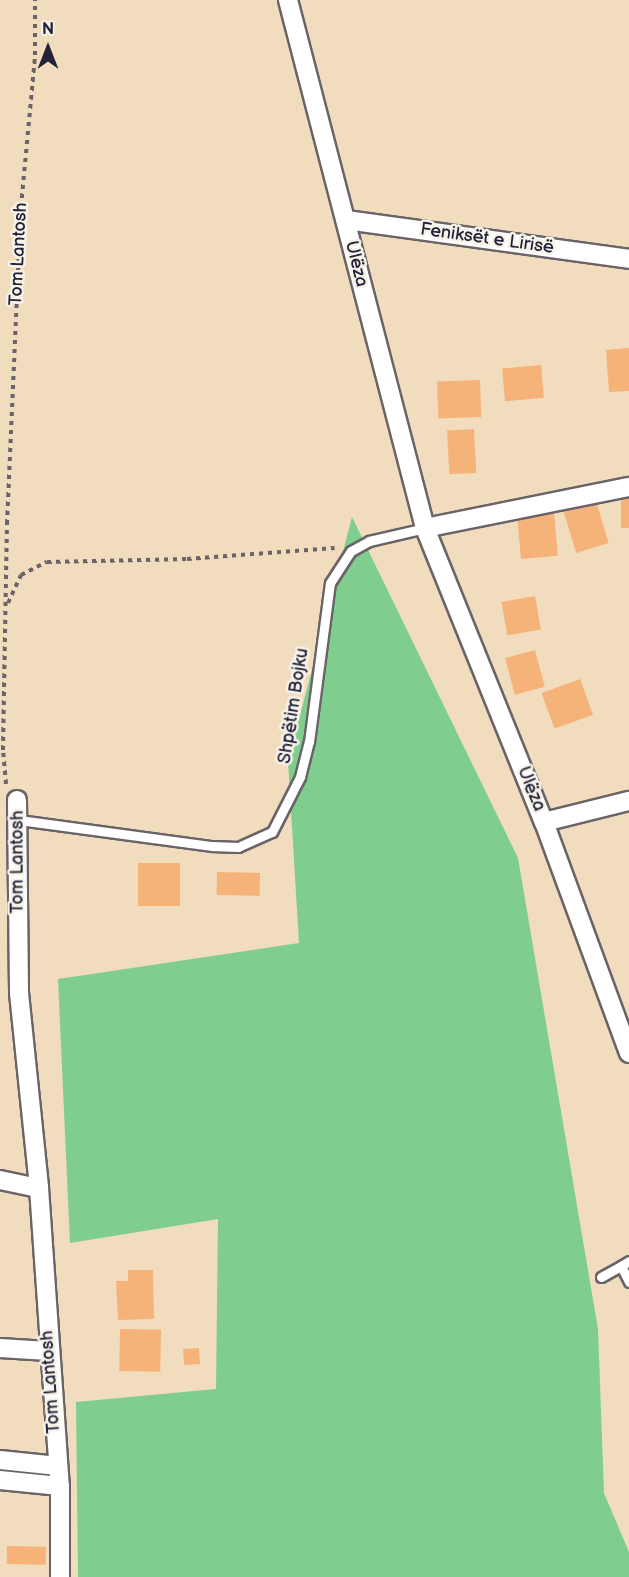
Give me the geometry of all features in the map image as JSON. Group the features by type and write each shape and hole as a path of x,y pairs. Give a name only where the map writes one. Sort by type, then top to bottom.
{"street":[{"name":"Ulëza","path":"288,0 425,528 544,822 629,1053"},
{"name":"Feniksët e Lirisë","path":"346,220 629,259"},
{"path":"425,528 629,487"},
{"name":"Tom Lantosh","path":"17,800 19,993 39,1188 48,1351 60,1486 60,1577"},
{"path":"544,822 629,801"},
{"path":"0,1180 39,1188"},
{"path":"0,1348 48,1351"},
{"path":"0,1460 58,1466"},
{"path":"0,1480 60,1486"}],"lane":[{"name":"Shpëtim Bojku","path":"19,820 212,846 238,847 272,832 300,777 309,742 330,583 351,551 369,541 425,528"},
{"path":"601,1277 625,1264 629,1282"}],"path":[{"name":"Tom Lantosh","path":"17,800 3,774 6,609 20,219 35,54 35,0"},
{"path":"6,609 21,574 46,562 263,555 330,549 369,541"}],"green space":[{"path":"352,517 518,858 598,1329 604,1493 629,1552 629,1577 78,1577 76,1402 216,1389 218,1219 70,1243 58,979 299,943 288,761"}],"building":[{"path":"629,348 629,391 609,392 606,350"},
{"path":"541,365 544,398 505,401 502,368"},
{"path":"480,380 481,417 438,418 437,382"},
{"path":"474,429 476,473 449,474 447,430"},
{"path":"621,496 629,496 629,528 621,528"},
{"path":"595,498 609,543 576,553 562,508"},
{"path":"554,512 558,556 521,559 517,515"},
{"path":"535,596 541,629 507,635 502,602"},
{"path":"535,650 545,687 515,695 505,658"},
{"path":"580,679 593,715 554,729 541,693"},
{"path":"138,863 180,863 180,906 138,906"},
{"path":"217,872 260,873 260,896 217,895"},
{"path":"128,1270 153,1270 154,1319 118,1320 116,1281 128,1281"},
{"path":"120,1329 161,1330 160,1372 119,1371"},
{"path":"199,1348 200,1364 184,1365 183,1349"},
{"path":"7,1546 46,1547 46,1565 7,1564"}]}
